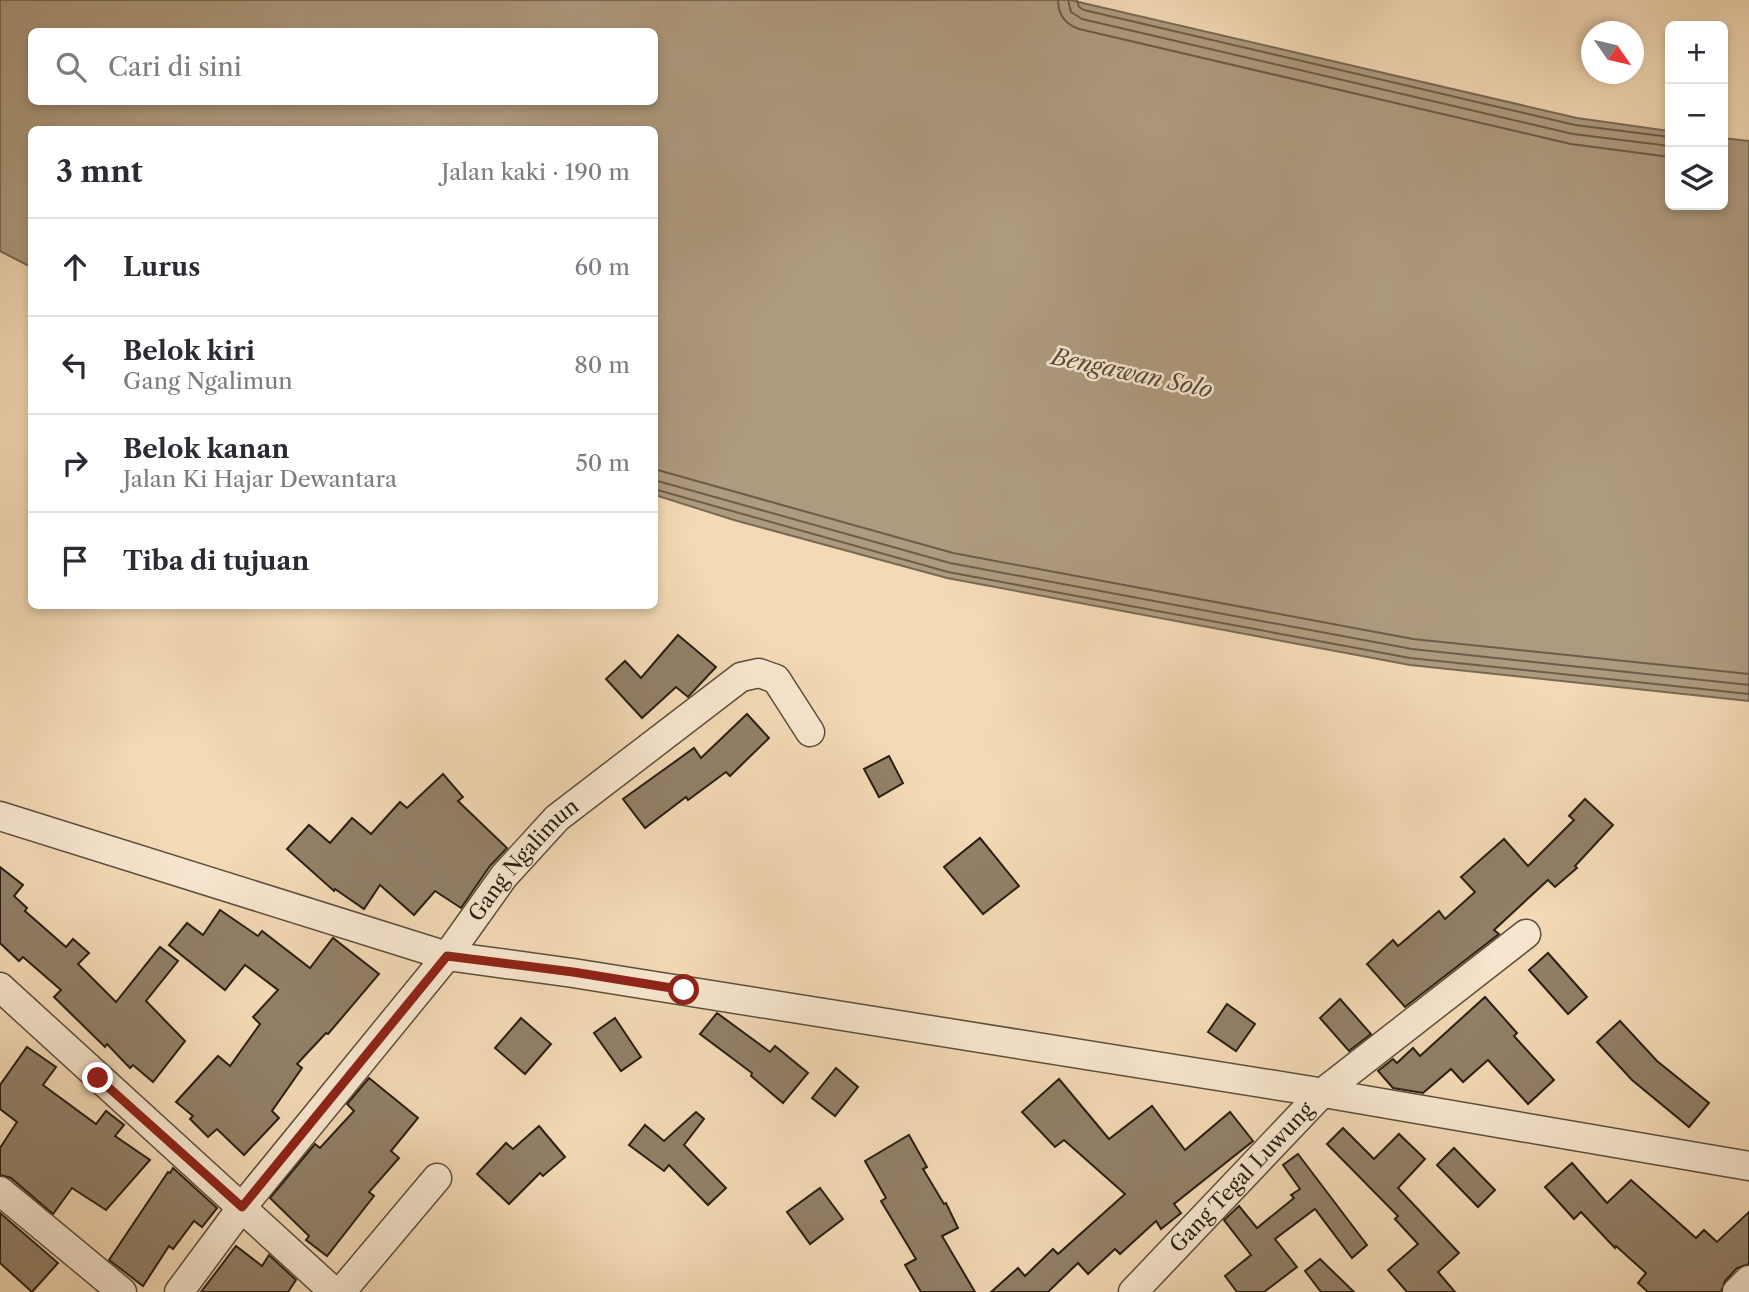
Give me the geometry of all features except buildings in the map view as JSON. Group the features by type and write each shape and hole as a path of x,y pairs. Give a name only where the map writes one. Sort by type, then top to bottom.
{"street":[{"name":"Gang Ngalimun","path":"179,1292 242,1207 447,956 504,876 557,818 741,677 760,673 776,679 810,732"},
{"path":"0,816 447,956 573,972 1322,1093 1749,1166"},
{"name":"Gang Tegal Luwung","path":"1133,1292 1322,1093 1525,934"},
{"path":"0,987 334,1292"},
{"path":"341,1292 437,1178"},
{"path":"0,1191 122,1292"},
{"path":"1737,1292 1749,1280"}],"water":[{"name":"Bengawan Solo","path":"0,0 1070,0 1577,118 1665,130 1665,210 1728,210 1728,139 1749,141 1749,701 1410,665 947,578 734,520 658,496 658,126 28,126 28,265 0,251"}],"route":[{"path":"98,1078 242,1207 447,956 684,990"}]}
